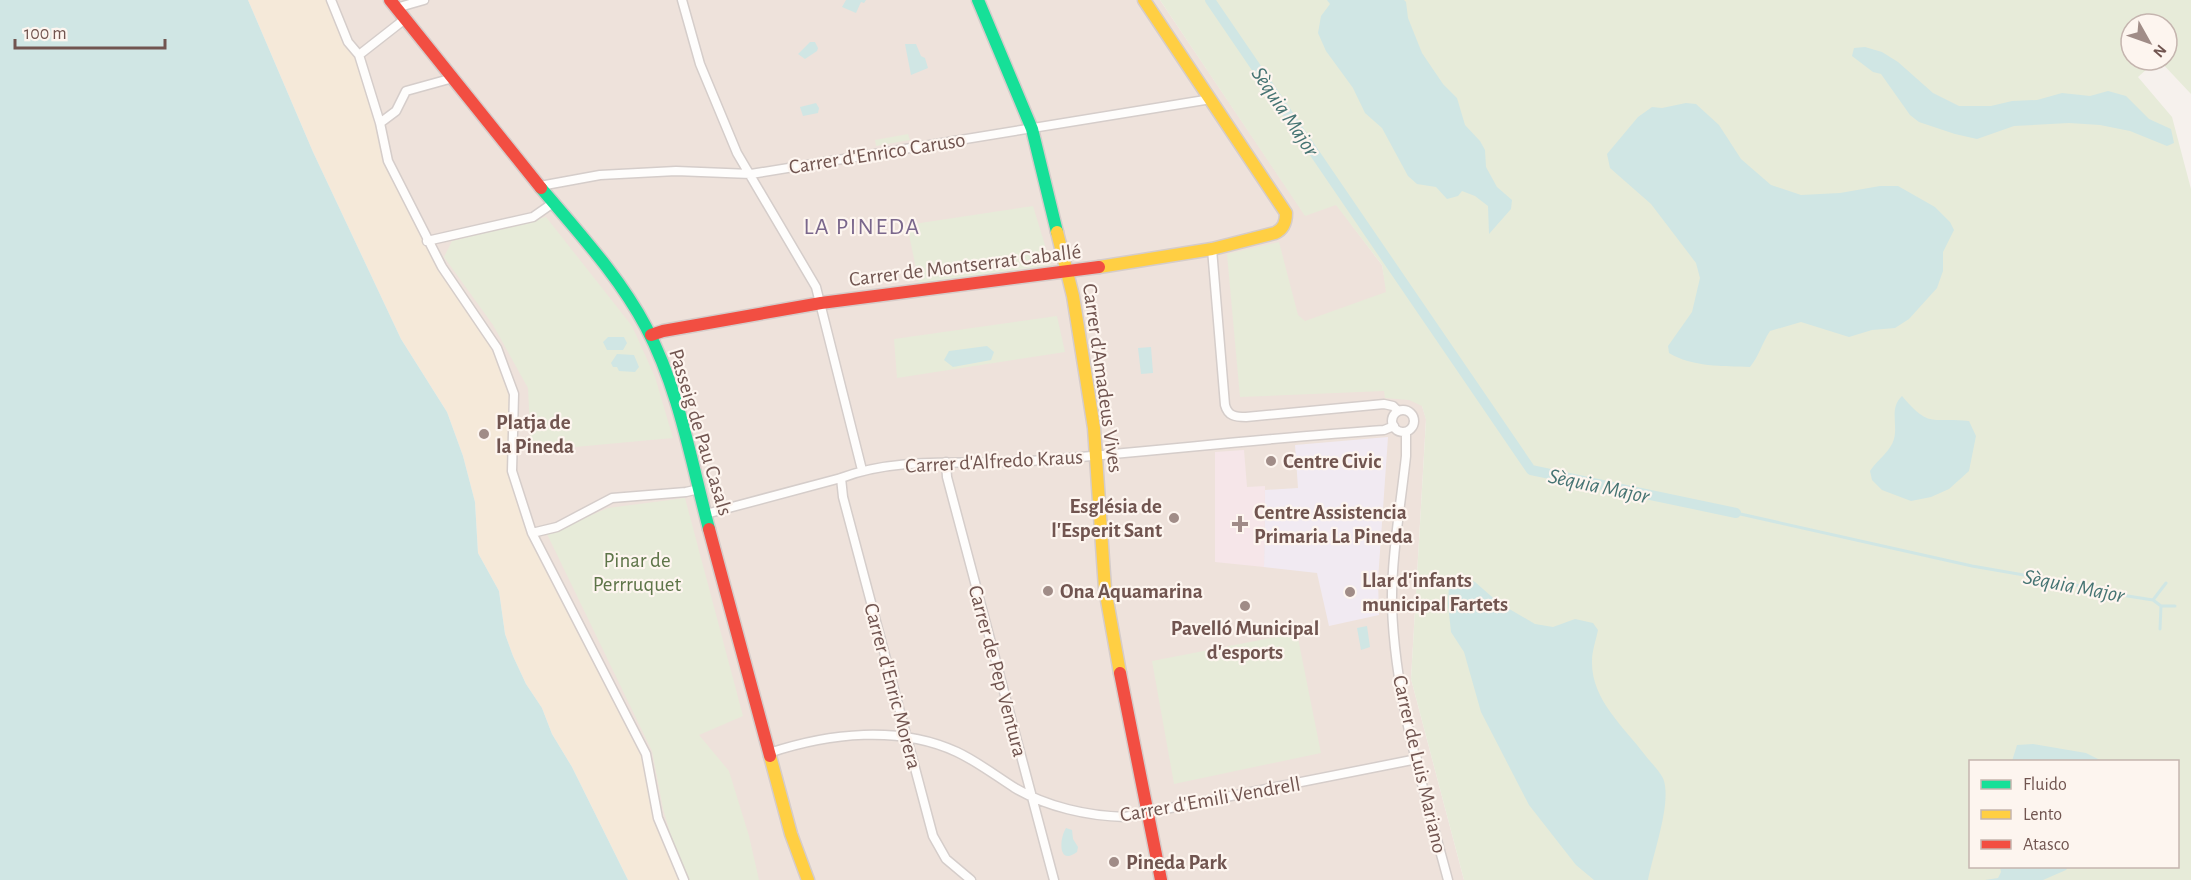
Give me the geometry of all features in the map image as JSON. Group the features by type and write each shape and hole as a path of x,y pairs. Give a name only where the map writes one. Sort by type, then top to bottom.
{"street":[{"path":"331,0 348,42 359,55 380,123 388,161 442,267 497,348 514,394 512,471 532,533 646,754 658,818 684,880"},
{"path":"393,4 424,0"},
{"path":"682,0 700,64 737,153 816,287 862,470"},
{"name":"Carrer d'Amadeus Vives","path":"978,0 1032,129 1067,271 1087,370 1097,455 1108,610 1161,880"},
{"path":"1144,0 1211,99"},
{"name":"Passeig de Pau Casals","path":"393,4 624,290 651,335 672,389 791,834 808,880"},
{"path":"359,55 405,19"},
{"path":"380,123 396,111 406,90 453,78"},
{"name":"Carrer d'Enrico Caruso","path":"540,186 600,175 676,171 750,174 1211,99"},
{"name":"Carrer de Montserrat Caballé","path":"651,335 821,303 1067,271 1212,249 1282,230 1286,221 1286,213 1211,99"},
{"path":"427,241 533,217 554,203"},
{"path":"1212,249 1225,405 1231,415 1246,417 1384,404 1393,406 1398,411"},
{"path":"1407,410 1414,418 1412,428 1406,432 1394,426 1393,418 1398,411 1407,410"},
{"name":"Carrer d'Alfredo Kraus","path":"706,514 841,478 862,470 946,462 1007,463 1384,430 1394,426"},
{"name":"Carrer de Luis Mariano","path":"1406,432 1406,456 1392,609 1400,684 1410,740 1448,880"},
{"name":"Carrer de Pep Ventura","path":"946,462 947,477 1054,880"},
{"name":"Carrer d'Enric Morera","path":"841,478 843,497 933,836 946,859 971,880"},
{"path":"532,533 557,527 612,498 699,489"},
{"name":"Carrer d'Emili Vendrell","path":"769,753 838,737 906,736 932,742 957,752 1031,796 1092,814 1125,817 1417,759"}],"shaded area":[{"path":"0,0 248,0 313,152 401,339 447,412 463,456 475,502 478,553 499,591 505,634 513,656 526,684 542,708 552,734 572,767 628,880 0,880"},
{"path":"331,0 1160,0 1305,215 1336,204 1382,265 1387,292 1426,419 1411,679 1464,880 684,880 532,533 461,295 388,161"},
{"path":"846,0 866,0 864,3 861,2 856,13 842,7"},
{"path":"1327,0 1404,0 1406,2 1408,18 1422,53 1443,84 1457,98 1465,125 1485,150 1486,167 1497,187 1512,200 1511,209 1489,234 1488,206 1475,196 1462,191 1458,196 1447,199 1436,187 1417,184 1408,176 1382,128 1365,113 1353,88 1326,51 1318,33 1321,16 1330,4"},
{"path":"810,42 815,42 818,48 805,59 798,54"},
{"path":"905,44 916,44 928,68 911,75"},
{"path":"1865,47 1882,52 1898,62 1933,93 1959,106 1991,106 2012,101 2037,100 2062,93 2090,96 2108,91 2126,96 2149,119 2171,129 2174,143 2167,146 2130,131 2100,125 2069,123 2014,126 1977,139 1955,134 1919,122 1910,115 1881,74 1873,72 1852,56 1854,48"},
{"path":"816,103 819,108 818,113 803,116 800,107"},
{"path":"1686,103 1696,104 1719,125 1741,159 1771,185 1801,195 1898,186 1935,207 1950,222 1954,230 1943,252 1943,271 1937,288 1909,319 1895,328 1872,330 1849,337 1801,322 1770,331 1750,367 1698,363 1669,353 1668,346 1692,312 1700,278 1696,263 1651,204 1610,168 1607,154 1638,117 1652,107 1662,108"},
{"path":"608,337 624,337 627,343 623,350 607,350 603,342"},
{"path":"987,346 994,352 991,360 953,367 944,360 949,351"},
{"path":"1151,347 1153,373 1141,374 1138,348"},
{"path":"617,354 634,355 639,367 635,372 619,371 611,363"},
{"path":"1902,396 1925,417 1938,420 1969,421 1976,436 1969,471 1949,489 1931,497 1911,501 1882,490 1872,480 1870,471 1894,439 1896,406"},
{"path":"1388,437 1378,580 1379,615 1329,626 1317,573 1264,567 1265,490 1298,488 1295,445"},
{"name":"Centre Assistencia Primaria La Pineda","path":"1244,450 1247,487 1265,486 1264,567 1215,562 1215,452"},
{"path":"1452,575 1462,576 1475,582 1499,603 1535,624 1553,627 1575,619 1593,623 1598,630 1592,661 1597,688 1618,723 1663,778 1666,791 1663,816 1648,880 1594,880 1576,865 1529,805 1481,712 1464,652 1451,632 1448,604"},
{"path":"1367,626 1370,647 1361,650 1357,628"},
{"path":"2033,744 2086,753 2100,760 2012,760 2017,745"},
{"path":"1066,828 1072,830 1073,839 1078,847 1077,852 1066,856 1061,844"},
{"path":"2000,868 2067,868 2043,880 1985,880 1998,878"}],"green space":[{"path":"1160,0 2191,0 2191,94 2170,72 2179,72 2179,12 2119,12 2119,72 2144,72 2138,77 2172,117 2191,189 2191,880 1464,880 1411,679 1426,420 1422,406 1409,400 1385,398 1384,391 1240,397 1227,254 1279,242 1298,315 1305,321 1386,292 1382,265 1336,205 1305,216"},
{"path":"908,134 910,140 876,146 875,140"},
{"path":"1033,206 1051,265 919,283 907,225"},
{"path":"546,217 632,326 655,377 673,438 531,451 528,388 493,325 444,257 452,241"},
{"path":"1057,316 1065,352 897,378 894,339"},
{"name":"Pinar de Perrruquet","path":"685,498 743,716 699,735 729,771 749,836 759,880 688,880 676,853 663,809 652,751 547,534 608,508"},
{"path":"1297,633 1321,753 1174,784 1152,661"}],"sand":[{"name":"Platja de la Pineda","path":"248,0 331,0 348,42 359,55 388,161 427,241 483,326 514,394 512,471 532,533 646,754 658,818 684,880 628,880 572,767 552,734 542,708 526,684 505,634 499,591 478,553 475,502 463,456 447,412 401,339 313,152"}],"waterway":[{"name":"Sèquia Major","path":"1210,0 1531,470 1736,513"},
{"name":"Sèquia Major","path":"1736,513 1972,566 2153,600 2161,606 2160,629"},
{"name":"Sèquia Major","path":"2153,600 2166,583"},
{"name":"Sèquia Major","path":"2161,606 2175,606"}],"traffic: fast":[{"path":"978,0 1032,129 1057,232"},
{"path":"541,188 611,272 646,327 676,400 709,529"}],"traffic: slow":[{"path":"1099,267 1212,249 1275,233 1284,225 1286,219 1286,213 1144,0"},
{"path":"1057,232 1073,296 1094,428 1105,589 1120,673"},
{"path":"770,756 791,834 808,880"}],"traffic: jam":[{"path":"390,0 541,188"},
{"path":"651,335 821,303 1099,267"},
{"path":"709,529 770,756"},
{"path":"1120,673 1161,880"}],"place":[{"name":"Platja de la Pineda","path":"484,434"},
{"name":"Centre Civic","path":"1271,461"},
{"name":"Església de l'Esperit Sant","path":"1174,518"},
{"name":"Centre Assistencia Primaria La Pineda","path":"1240,524"},
{"name":"Ona Aquamarina","path":"1048,591"},
{"name":"Llar d'infants municipal Fartets","path":"1350,592"},
{"name":"Pavelló Municipal d'esports","path":"1245,606"},
{"name":"Pineda Park","path":"1114,862"}],"district":[{"name":"LA PINEDA","path":"862,226"}]}
